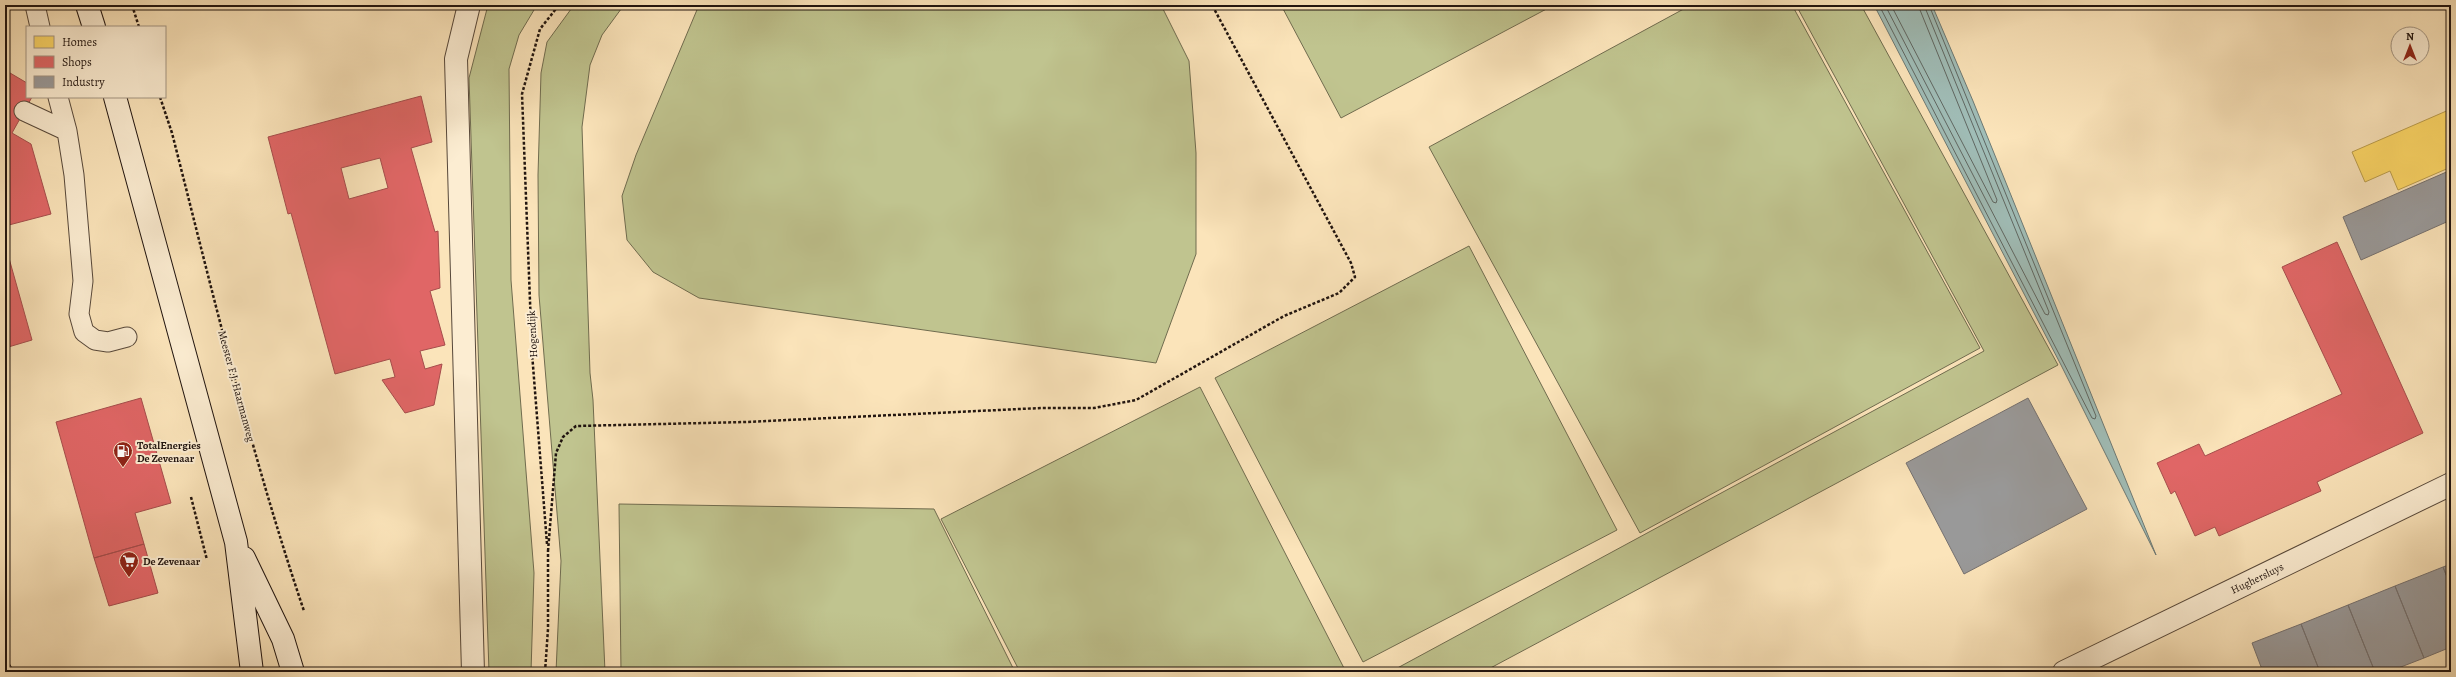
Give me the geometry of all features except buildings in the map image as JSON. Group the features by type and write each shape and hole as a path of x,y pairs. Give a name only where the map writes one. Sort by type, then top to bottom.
{"street":[{"path":"87,5 94,26"},
{"path":"469,5 456,59 473,672"},
{"path":"115,98 236,542 252,672"},
{"name":"Hughersluys","path":"2064,672 2451,484"},
{"path":"236,542 283,639 293,672"}],"lane":[{"path":"35,5 40,26"},
{"path":"58,98 67,132 74,175 83,281 79,314 84,332 95,340 108,342 127,337"},
{"path":"24,111 67,132"}],"path":[{"path":"132,5 139,26"},
{"name":"Hogendijk","path":"545,672 548,629 548,551 532,353 522,94 540,28 559,5"},
{"path":"548,551 556,453 563,438 576,426 746,422 1041,408 1094,408 1136,400 1284,316 1339,293 1355,277 1351,263 1212,5"},
{"name":"Meester F.J. Haarmanweg","path":"160,98 174,141 247,428 274,522 305,612"}],"green space":[{"path":"488,5 537,5 519,35 509,69 511,280 534,573 531,672 489,672 469,78"},
{"path":"574,5 624,5 602,35 590,65 582,127 590,373 593,400 605,672 556,672 561,561 539,295 538,175 541,73 547,42"},
{"path":"699,5 1161,5 1189,61 1196,153 1196,254 1156,363 699,298 653,272 627,240 622,196 636,155"},
{"path":"1281,5 1554,5 1341,118"},
{"path":"1691,5 1792,5 1980,348 1640,533 1429,147"},
{"path":"1796,5 1861,5 2058,365 1483,672 1390,672 1984,351"},
{"path":"1469,246 1617,530 1363,662 1215,378"},
{"path":"1200,387 1346,672 1020,672 941,519"},
{"path":"619,504 934,509 1015,672 621,672"}],"water":[{"path":"1874,5 1932,5 1973,101 2156,555 2061,365"}],"railway":[{"path":"5,660 12,672"}],"place":[{"name":"TotalEnergies De Zevenaar","path":"123,468"},
{"name":"De Zevenaar","path":"129,578"}]}
